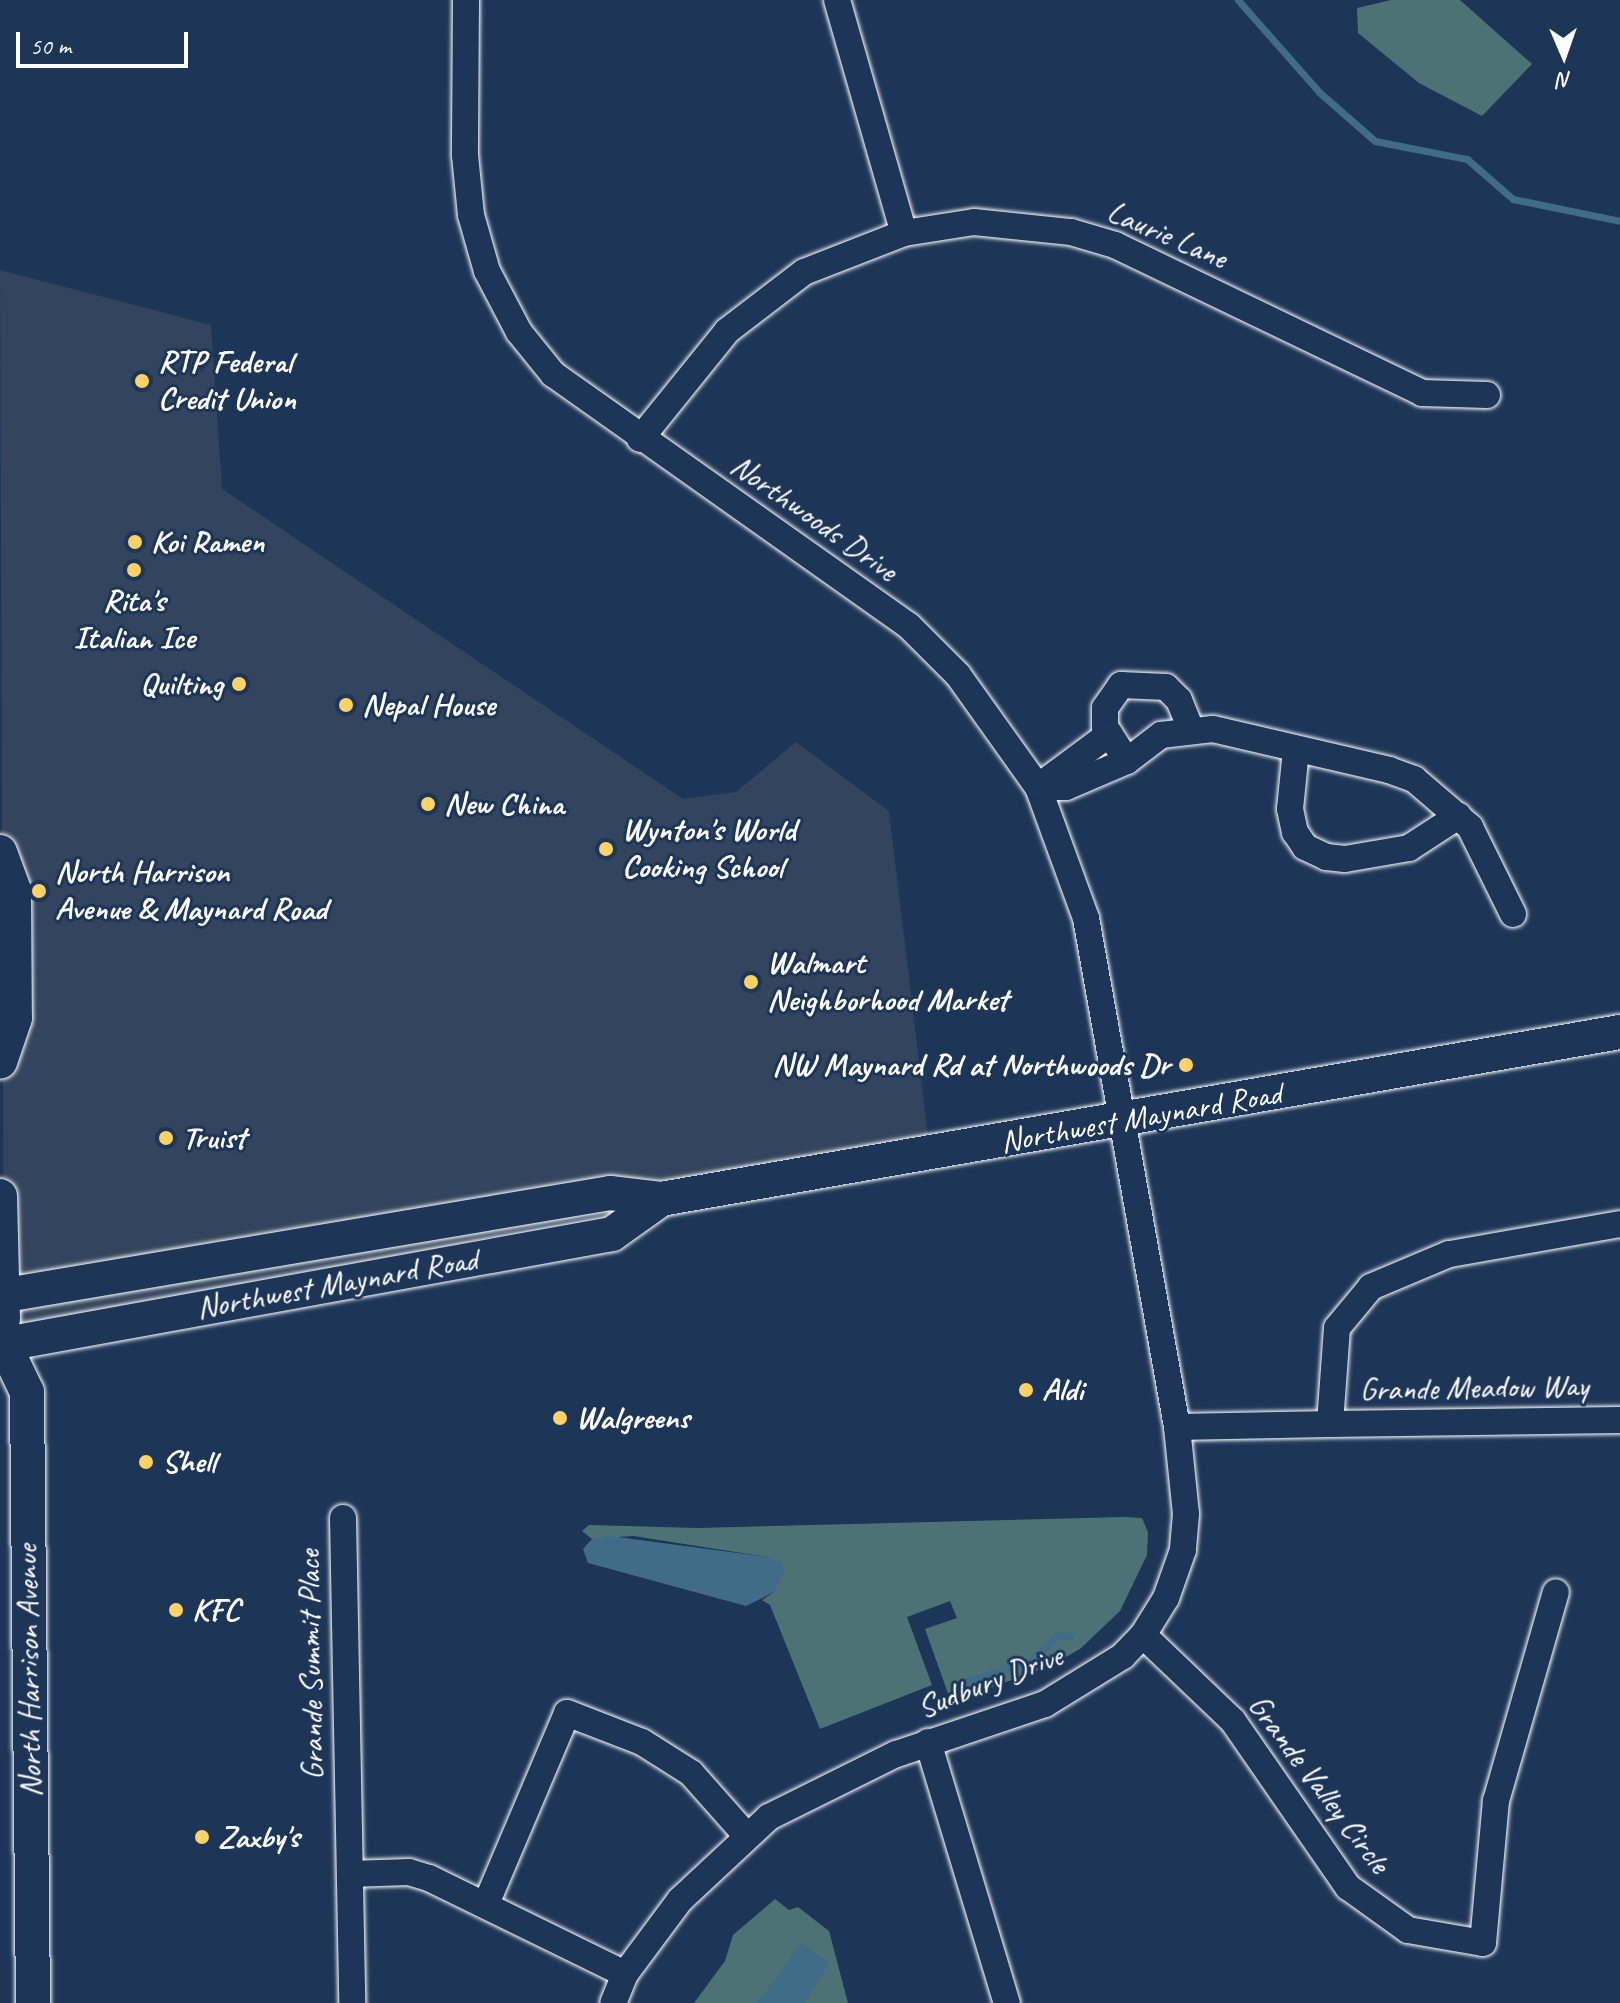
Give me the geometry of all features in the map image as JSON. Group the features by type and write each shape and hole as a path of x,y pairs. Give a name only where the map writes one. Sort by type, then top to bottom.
{"main road":[{"path":"0,852 14,890 15,1018 0,1062"},
{"name":"Northwest Maynard Road","path":"1,1296 610,1193 661,1199 1122,1122 1620,1032"},
{"name":"North Harrison Avenue","path":"0,1196 1,1348 27,1392 33,2003"},
{"name":"Northwest Maynard Road","path":"1,1348 612,1234 661,1199"}],"street":[{"name":"Northwoods Drive","path":"466,0 467,186 487,271 519,332 553,374 640,439 909,626 958,675 1038,787 1086,918 1122,1122"},
{"path":"837,0 904,233"},
{"name":"Laurie Lane","path":"640,439 701,359 751,309 804,272 904,233 974,222 1071,232 1115,245 1422,393 1487,395"},
{"path":"1127,761 1109,734 1105,708 1111,693 1137,682 1166,687 1179,700 1191,730"},
{"path":"1038,787 1066,787 1127,761 1161,735 1213,729 1414,779 1458,816 1480,840 1513,914"},
{"path":"1038,787 1109,734"},
{"path":"1296,750 1290,809 1295,832 1305,847 1326,857 1345,859 1409,848 1458,816"},
{"name":"Sudbury Drive","path":"613,2003 625,1974 680,1900 746,1835 808,1796 928,1742 1075,1690 1103,1673 1143,1635 1166,1598 1183,1550 1186,1514 1177,1427 1122,1122"},
{"name":"Grande Meadow Way","path":"1330,1424 1337,1328 1371,1287 1449,1254 1620,1224"},
{"name":"Grande Meadow Way","path":"1177,1427 1620,1420"},
{"name":"Grande Summit Place","path":"343,1518 352,2003"},
{"name":"Grande Valley Circle","path":"1143,1635 1233,1721 1348,1887 1408,1930 1483,1943 1496,1801 1556,1592"},
{"path":"486,1904 567,1713 642,1742 691,1773 746,1835"},
{"path":"928,1742 1007,2003"},
{"path":"350,1874 409,1872 486,1904 625,1974"}],"shaded area":[{"path":"0,270 211,325 222,489 683,799 736,792 796,742 889,811 930,1153 661,1199 4,1344"},
{"path":"610,1536 767,1557 781,1562 785,1572 774,1592 746,1606 588,1563 583,1549 592,1539"},
{"path":"801,1943 830,1963 805,2003 757,2003"}],"green space":[{"path":"1391,0 1460,0 1532,64 1482,116 1419,83 1358,33 1357,8"},
{"path":"1142,1518 1148,1532 1147,1555 1120,1611 1080,1649 1050,1666 951,1702 925,1629 957,1618 950,1601 907,1617 932,1685 820,1729 770,1605 762,1600 774,1592 767,1557 633,1536 592,1539 582,1531 589,1525 698,1528"},
{"path":"775,1899 789,1910 798,1907 829,1931 848,2003 694,2003 725,1961 733,1935"}],"waterway":[{"path":"1238,0 1319,92 1375,141 1467,159 1513,199 1620,221"},
{"path":"957,1684 1030,1661 1059,1635 1070,1637"}],"place":[{"name":"RTP Federal Credit Union","path":"142,381"},
{"name":"Koi Ramen","path":"135,542"},
{"name":"Rita's Italian Ice","path":"134,570"},
{"name":"Quilting","path":"239,684"},
{"name":"Nepal House","path":"346,705"},
{"name":"New China","path":"428,804"},
{"name":"Wynton's World Cooking School","path":"606,849"},
{"name":"North Harrison Avenue & Maynard Road","path":"39,891"},
{"name":"Walmart Neighborhood Market","path":"751,982"},
{"name":"NW Maynard Rd at Northwoods Dr","path":"1186,1065"},
{"name":"Truist","path":"166,1138"},
{"name":"Aldi","path":"1026,1390"},
{"name":"Walgreens","path":"560,1418"},
{"name":"Shell","path":"146,1462"},
{"name":"KFC","path":"176,1610"},
{"name":"Zaxby's","path":"202,1837"}]}
